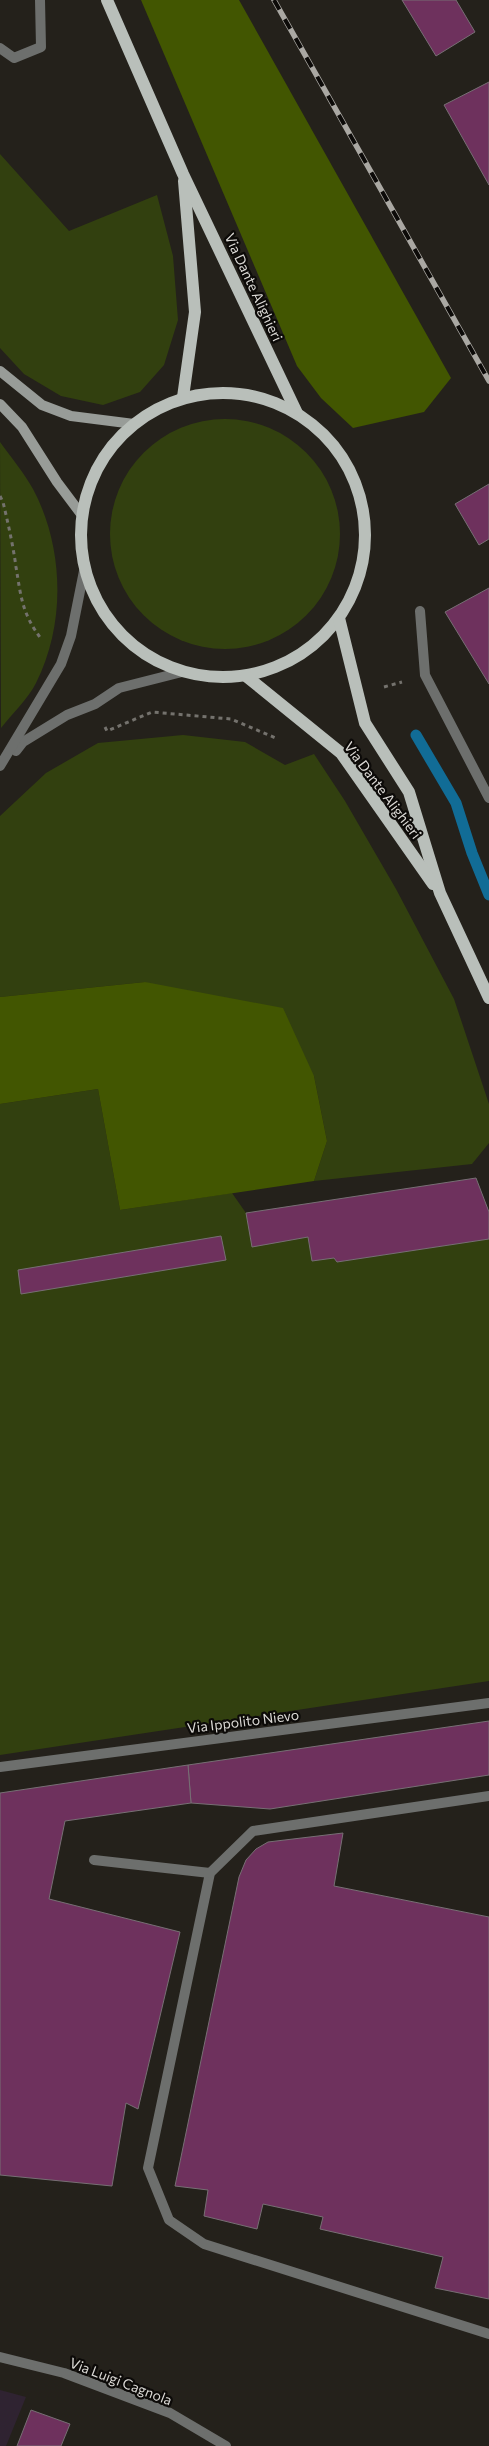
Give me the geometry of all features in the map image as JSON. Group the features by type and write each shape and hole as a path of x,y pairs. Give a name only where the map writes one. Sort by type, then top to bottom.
{"main road":[{"name":"Via Dante Alighieri","path":"107,0 183,174 297,413"},
{"name":"Via Dante Alighieri","path":"183,174 195,312 183,398"},
{"path":"222,392 261,397 297,413 327,437 350,469 362,506 366,545 357,583 339,618 314,645 282,664 246,676 214,678 182,672 138,651 104,615 84,571 80,543 81,514 91,480 108,449 134,424 157,408 183,398 222,392"},
{"name":"Via Dante Alighieri","path":"339,618 365,723 410,792 440,893 489,998"},
{"name":"Via Dante Alighieri","path":"246,676 341,753 440,893"}],"street":[{"path":"0,48 14,58 41,47 40,0"},
{"path":"0,371 42,405 71,416 134,424"},
{"path":"0,404 22,427 57,482 81,514"},
{"path":"0,767 61,664 71,636 84,571"},
{"path":"420,611 425,675 489,798"},
{"path":"0,767 23,742 67,715 95,704 119,688 182,672"},
{"name":"Via Ippolito Nievo","path":"0,1767 489,1703"},
{"path":"489,1796 253,1831 210,1872 148,2168 169,2220 204,2244 489,2334"},
{"path":"94,1860 210,1872"},
{"name":"Via Luigi Cagnola","path":"0,2358 64,2373 170,2413 226,2446"}],"path":[{"path":"0,496 4,502 20,599 35,630 61,664"},
{"path":"358,695 425,675"},
{"path":"95,704 107,731 152,712 231,719 291,745 307,727"}],"shaded area":[{"path":"0,2390 26,2397 6,2446 0,2446"}],"green space":[{"path":"141,0 239,0 451,378 424,412 353,428 321,398 297,366"},
{"path":"0,154 69,231 157,195 173,256 178,320 164,365 140,392 103,405 61,396 24,374 0,348"},
{"path":"214,419 236,419 258,424 279,432 298,445 314,461 327,480 335,501 340,523 338,556 327,588 314,607 298,623 279,636 258,644 236,649 214,649 192,644 171,636 152,623 136,607 123,588 115,567 110,545 110,523 115,501 123,480 136,461 152,445 171,432 192,424"},
{"path":"0,442 33,489 43,512 51,535 57,586 53,636 46,660 33,689 1,728"},
{"path":"183,735 245,742 285,765 314,754 345,801 396,889 454,999 489,1104 489,1143 472,1164 314,1181 327,1141 314,1076 145,982 0,997 0,816 46,773 98,743"},
{"path":"145,982 283,1008 314,1076 327,1141 314,1181 120,1210 98,1089 0,1104 0,997"},
{"path":"98,1089 120,1210 232,1193 246,1213 253,1246 308,1237 312,1261 334,1258 337,1262 489,1239 489,1681 0,1755 0,1104"}],"building":[{"path":"402,0 456,0 475,32 436,56"},
{"path":"489,82 489,185 444,105"},
{"path":"489,484 489,539 479,545 455,504"},
{"path":"489,588 489,684 445,612"},
{"path":"476,1178 489,1212 489,1239 337,1262 334,1258 312,1261 308,1237 252,1247 246,1213"},
{"path":"221,1236 226,1260 21,1294 18,1270"},
{"path":"489,1721 489,1775 270,1809 191,1803 188,1765"},
{"path":"188,1765 191,1803 65,1821 49,1899 180,1932 138,2109 126,2103 112,2186 0,2175 0,1793"},
{"path":"343,1833 334,1886 489,1917 489,2299 435,2288 443,2257 320,2229 323,2217 263,2204 257,2229 204,2216 208,2190 175,2186 239,1877 246,1860 256,1849 268,1842"},
{"path":"31,2410 70,2424 61,2446 17,2446"}],"waterway":[{"path":"416,735 456,803 472,853 489,895"}],"railway":[{"path":"274,0 489,381"}]}
